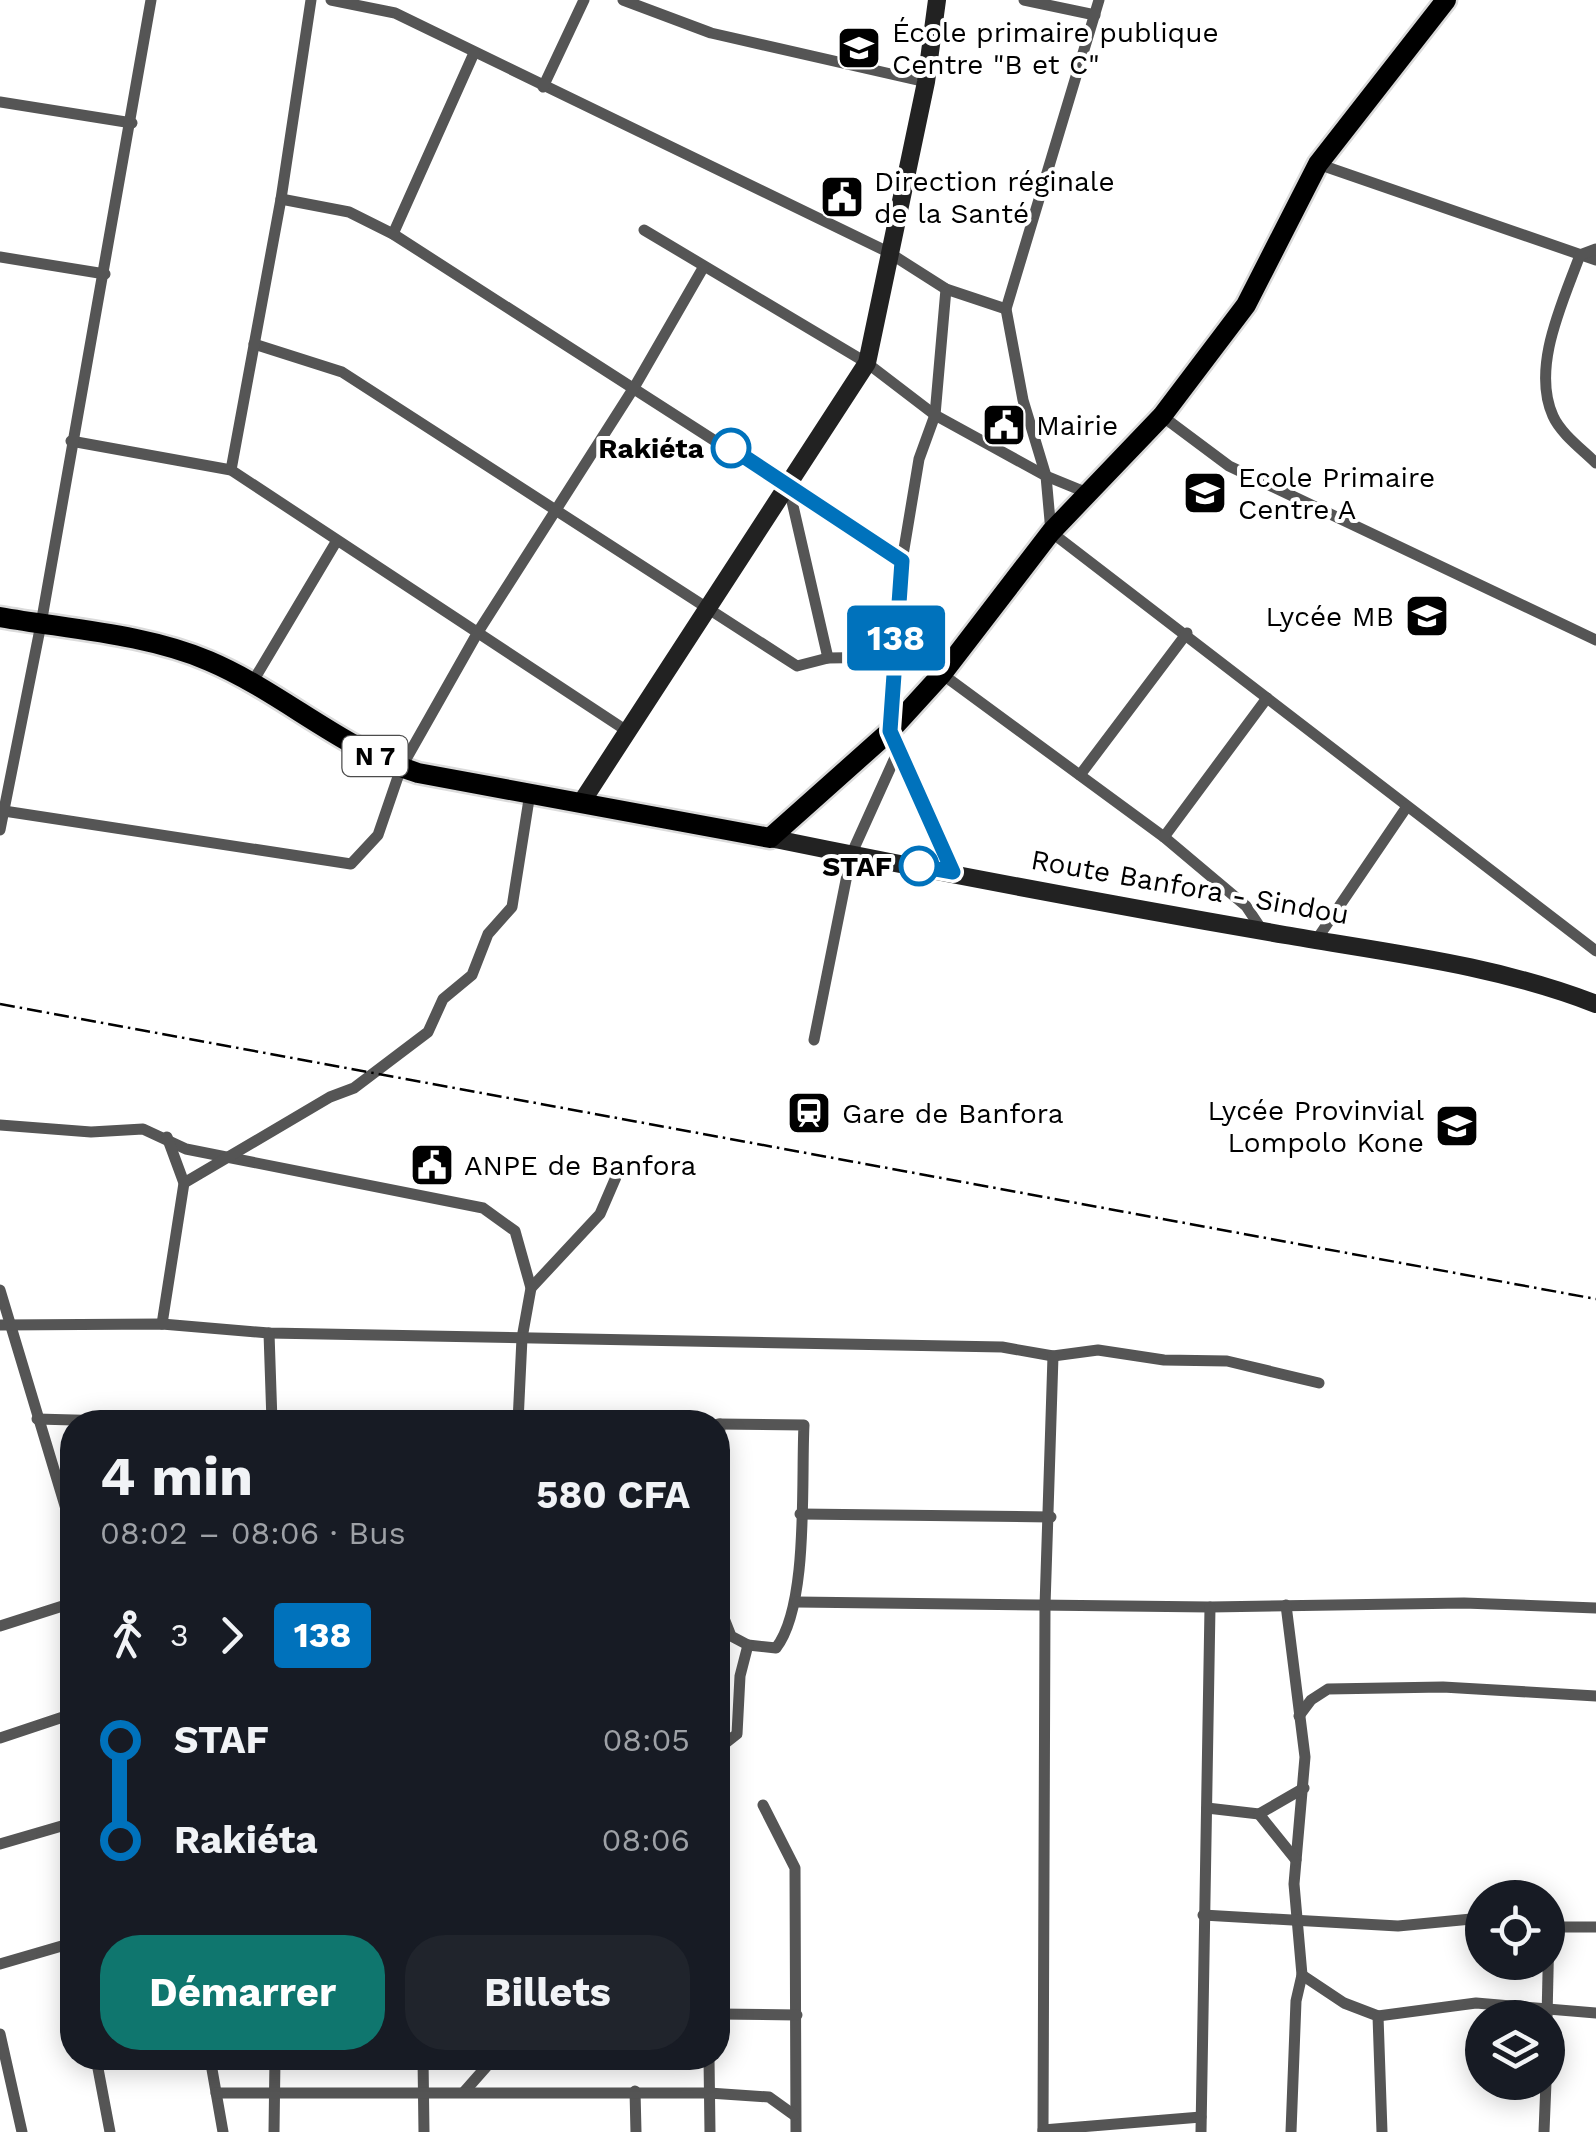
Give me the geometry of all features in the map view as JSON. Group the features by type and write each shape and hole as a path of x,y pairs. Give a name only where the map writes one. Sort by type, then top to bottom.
{"highway":[{"path":"770,838 894,741 1051,532 1162,416 1246,305 1318,164 1446,0"},
{"name":"N 7","path":"0,617 174,649 252,683 346,741 401,768 770,838"}],"main road":[{"path":"581,802 867,363 926,82 937,0"},
{"name":"Route Banfora - Sindou","path":"770,838 1452,963 1596,1004"}],"street":[{"path":"0,830 41,624 152,0"},
{"path":"231,470 281,199 311,0"},
{"path":"331,0 395,13 888,252 946,289 1006,309"},
{"path":"543,87 584,0"},
{"path":"622,0 710,32 926,82"},
{"path":"1024,0 1095,16"},
{"path":"1099,0 1006,309 1023,400 1046,476 1051,532 1596,950"},
{"path":"393,234 474,53"},
{"path":"0,102 132,123"},
{"path":"1318,164 1596,260"},
{"path":"281,199 349,212 393,234 788,484 902,561"},
{"path":"644,230 867,363 936,415 1046,476 1090,494"},
{"path":"1596,249 1580,255 1560,308 1548,360 1546,393 1554,420 1596,463"},
{"path":"0,257 105,274"},
{"path":"4,812 350,864 378,835 401,768 478,632 635,386 703,268"},
{"path":"814,1040 851,855 894,741 894,657 902,561 919,460 936,415 946,289"},
{"path":"254,344 342,372 797,666 828,658 894,657"},
{"path":"1162,416 1229,466 1596,640"},
{"path":"71,440 231,470 627,731"},
{"path":"788,484 828,658"},
{"path":"252,683 336,542"},
{"path":"1080,775 1186,633"},
{"path":"942,674 1164,837 1246,906 1262,930"},
{"path":"1164,837 1267,698"},
{"path":"894,741 953,872"},
{"path":"184,1183 354,1088 428,1032 443,999 472,974 488,934 512,907 530,793"},
{"path":"1317,940 1406,808"},
{"path":"0,1126 91,1132 143,1129 186,1149 483,1208 515,1231 531,1288 522,1338 519,1410"},
{"path":"162,1324 184,1183 167,1137"},
{"path":"531,1288 600,1214 616,1178"},
{"path":"0,1290 4,1325 60,1490"},
{"path":"4,1325 162,1324 269,1333 1002,1346 1053,1356 1098,1350 1164,1360 1226,1361 1319,1383"},
{"path":"269,1333 272,1410"},
{"path":"1053,1356 1046,1606 1043,2131 1202,2116"},
{"path":"38,1418 60,1419"},
{"path":"730,1424 804,1426 797,1602 786,1636 776,1648 748,1646 730,1633"},
{"path":"800,1514 1051,1518"},
{"path":"797,1602 1596,1608"},
{"path":"1286,1605 1300,1716 1304,1788 1294,1900 1300,1919 1302,1975 1296,2001 1292,2132"},
{"path":"0,1626 60,1607"},
{"path":"1201,2132 1210,1607"},
{"path":"730,1738 736,1734 740,1676 748,1646"},
{"path":"1300,1716 1312,1700 1328,1689 1443,1687 1596,1696"},
{"path":"0,1738 60,1718"},
{"path":"1207,1808 1259,1814 1304,1788"},
{"path":"762,1805 795,1868 796,2132"},
{"path":"1259,1814 1296,1860"},
{"path":"0,1844 60,1826"},
{"path":"1204,1915 1398,1926 1465,1920"},
{"path":"1565,1927 1596,1927"},
{"path":"0,1974 5,1962 60,1946"},
{"path":"1302,1975 1344,2003 1378,2016 1465,2004"},
{"path":"1565,2013 1596,2013"},
{"path":"730,2014 797,2015"},
{"path":"1378,2016 1382,2132"},
{"path":"0,2034 22,2132"},
{"path":"98,2070 110,2132"},
{"path":"212,2070 223,2132"},
{"path":"274,2132 275,2070"},
{"path":"424,2070 424,2132"},
{"path":"464,2092 483,2070"},
{"path":"709,2070 710,2132"},
{"path":"635,2091 636,2132"},
{"path":"216,2093 710,2093 769,2097 794,2115"},
{"path":"1546,2100 1546,2130"}],"railway":[{"path":"0,1004 1596,1299"}],"bus line":[{"name":"138","path":"731,448 902,561 890,731 953,872 919,866"}],"place":[{"name":"École primaire publique Centre \"B et C\"","path":"859,48"},
{"name":"Direction réginale de la Santé","path":"842,197"},
{"name":"Mairie","path":"1004,425"},
{"name":"Rakiéta","path":"731,448"},
{"name":"Ecole Primaire Centre A","path":"1205,493"},
{"name":"Lycée MB","path":"1427,616"},
{"name":"STAF","path":"919,866"},
{"name":"Gare de Banfora","path":"809,1113"},
{"name":"Lycée Provinvial Lompolo Kone","path":"1457,1126"},
{"name":"ANPE de Banfora","path":"432,1165"}]}
